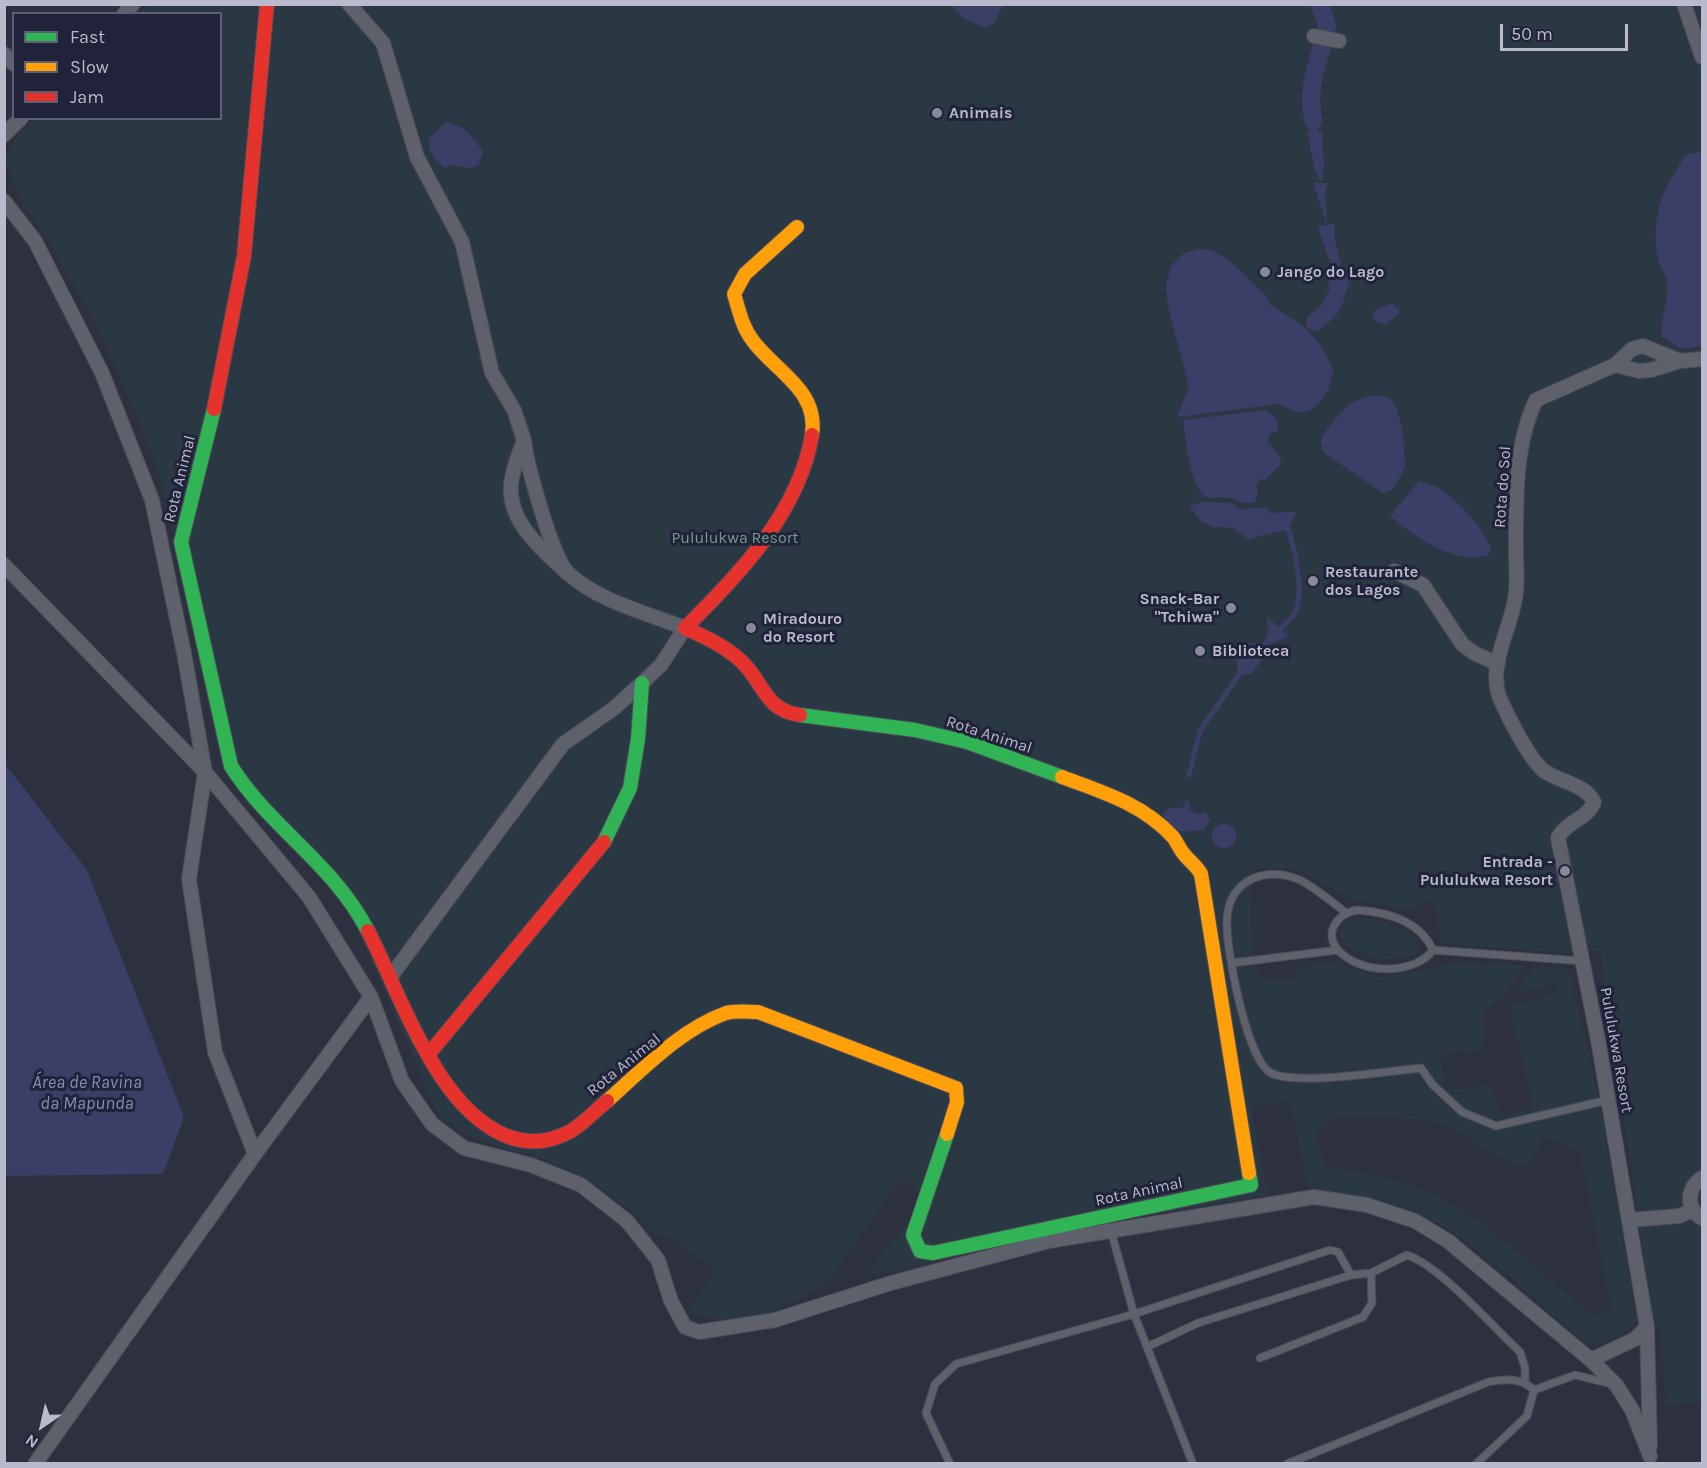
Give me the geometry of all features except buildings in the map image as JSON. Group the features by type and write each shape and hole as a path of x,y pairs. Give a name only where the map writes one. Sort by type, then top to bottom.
{"street":[{"name":"Rota Animal","path":"267,4 244,256 208,439 181,542 231,766 245,788 327,870 356,908 391,976 408,1022 441,1081 466,1110 488,1130 515,1140 541,1140 568,1133 692,1032 727,1012 758,1012 956,1088 957,1102 913,1235 920,1251 933,1253 1251,1185 1201,874 1195,863 1184,855 1174,838 1148,815 1122,799 967,742 915,730 784,713 769,702 747,667 733,653 685,628 598,593 567,573 539,546 519,522 512,504 511,485 524,440"},
{"path":"349,4 383,43 417,157 462,242 492,373 514,410 524,440 526,463 555,547 567,573"},
{"path":"1684,4 1702,57"},
{"path":"1314,36 1339,41"},
{"path":"4,135 19,120"},
{"path":"4,201 35,241 102,373 152,500 184,653 205,772 189,879 215,1052 255,1154"},
{"path":"391,976 563,744 613,709 661,665 685,628 744,565 775,524 793,495 815,430 807,402 786,371 754,343 741,320 734,294 745,274 797,227"},
{"name":"Rota do Sol","path":"1568,887 1558,838 1562,830 1590,812 1594,802 1590,794 1543,770 1533,759 1499,696 1496,685 1498,664 1516,598 1516,503 1528,417 1536,400 1615,365 1632,349 1643,346 1680,361"},
{"name":"Rota do Sol","path":"1615,365 1645,370 1680,361 1702,359"},
{"path":"4,565 205,772 309,897 371,997 402,1081 432,1124 464,1148 531,1165 581,1185 627,1221 658,1260 672,1301 685,1328 699,1332 775,1320 971,1261 1049,1241 1314,1197 1367,1205 1415,1221 1448,1241 1591,1360 1617,1386 1632,1410 1651,1460"},
{"path":"1394,571 1423,585 1462,644 1474,653 1498,664"},
{"path":"428,1055 448,1034 605,841 630,788 638,739 642,683"},
{"name":"Pululukwa Resort","path":"1568,887 1647,1327 1651,1460"},
{"path":"34,1464 255,1154 371,997"},
{"path":"1629,1220 1698,1214 1690,1196 1691,1189 1702,1178"},
{"path":"1591,1360 1635,1339 1647,1327"}],"lane":[{"path":"1433,950 1429,940 1418,929 1398,918 1377,912 1344,912 1298,879 1276,874 1254,876 1244,883 1231,901 1227,919 1232,963 1251,1046 1261,1065 1270,1073 1282,1077 1308,1078 1421,1068 1432,1084 1462,1112 1496,1126 1608,1100"},
{"path":"1344,912 1335,922 1332,936 1338,950 1353,961 1376,967 1396,968 1416,964 1433,950 1582,961"},
{"path":"1232,963 1338,950"},
{"path":"1111,1231 1134,1314 1193,1464"},
{"path":"950,1464 926,1413 935,1384 956,1364 1134,1314 1330,1250 1338,1252 1351,1275"},
{"path":"1147,1347 1198,1323 1351,1275 1371,1273 1407,1255 1419,1259 1520,1352 1525,1368 1525,1382"},
{"path":"1260,1358 1363,1317 1372,1303 1371,1273"},
{"path":"1534,1390 1575,1375 1617,1386"},
{"path":"1287,1464 1488,1382 1506,1378 1525,1382 1534,1390"},
{"path":"1476,1464 1527,1416 1534,1390"}],"green space":[{"name":"Pululukwa Resort","path":"148,5 1702,5 1702,1402 1666,1405 1660,1326 1653,1325 1600,951 1565,953 1441,944 1435,902 1423,902 1413,910 1352,900 1303,872 1288,868 1252,868 1253,951 1260,978 1265,980 1295,980 1295,968 1331,962 1380,977 1464,962 1568,968 1598,1093 1637,1320 1621,1335 1600,1343 1586,1344 1483,1255 1440,1224 1419,1214 1364,1198 1307,1187 1290,1100 1251,1107 1268,1195 1105,1222 907,1268 865,1275 910,1221 921,1191 901,1180 828,1282 776,1311 725,1320 687,1313 716,1270 664,1234 660,1239 624,1205 585,1178 539,1158 479,1140 452,1125 438,1113 346,905 322,875 274,828 212,714 173,529 158,471 138,418 94,321 54,249 24,203 5,163 14,139 34,120 222,120 222,12 140,12","holes":["1526,966 1534,967 1517,989 1518,993 1557,984 1558,994 1509,1006 1534,1108 1506,1116 1499,1109 1490,1086 1445,1090 1441,1055 1481,1051 1484,1041 1484,1016 1487,1009 1502,997","1335,1118 1401,1118 1428,1121 1451,1128 1504,1159 1526,1165 1537,1152 1541,1137 1579,1149 1611,1308 1594,1317 1483,1225 1436,1195 1391,1179 1324,1165 1316,1133"]},
{"path":"1360,917 1385,922 1402,929 1420,947 1416,954 1398,959 1380,959 1351,948 1343,939 1340,930 1346,923"}],"water":[{"path":"951,5 1003,5 994,23 985,28 964,18"},
{"path":"1302,97 1315,97 1318,105 1318,131 1322,131 1324,167 1321,183 1314,166 1307,131 1312,130"},
{"path":"446,122 468,132 476,141 483,152 479,164 471,168 451,165 445,168 435,159 428,139"},
{"path":"1698,152 1702,155 1702,346 1682,349 1662,336 1668,287 1658,259 1657,216 1665,192 1686,155"},
{"path":"1313,183 1328,183 1325,192 1327,225"},
{"path":"1335,224 1334,237 1342,269 1351,266 1349,283 1341,301 1322,315 1331,293 1326,274 1333,271 1318,227"},
{"path":"1199,249 1213,251 1229,260 1266,296 1272,306 1302,325 1321,346 1333,369 1324,397 1314,408 1300,413 1279,404 1177,417 1189,387 1168,306 1166,285 1171,266 1184,253"},
{"path":"1392,303 1399,309 1399,313 1385,325 1372,319 1375,310"},
{"path":"1376,395 1389,398 1397,408 1403,433 1405,468 1392,490 1383,493 1327,455 1322,450 1321,439 1343,410 1358,400"},
{"path":"1267,410 1278,421 1278,430 1270,434 1267,441 1280,457 1281,464 1265,480 1261,479 1256,485 1258,492 1255,502 1243,503 1228,498 1205,496 1200,491 1192,472 1183,420"},
{"path":"1419,481 1440,488 1470,516 1488,541 1491,549 1488,556 1461,556 1435,547 1390,516"},
{"path":"1201,502 1232,503 1240,510 1264,507 1271,513 1297,512 1288,529 1250,540 1232,528 1213,527 1201,521 1189,506"},
{"path":"1266,616 1289,636 1263,647 1268,652 1251,674 1244,674 1235,680 1237,662 1220,641 1239,645 1259,643 1262,646 1269,631"},
{"name":"Área de Ravina da Mapunda","path":"5,764 87,870 184,1117 163,1174 5,1176"},
{"path":"1187,807 1196,814 1206,812 1210,820 1204,830 1181,832 1165,821 1163,813 1171,808"},
{"path":"1224,824 1229,825 1235,831 1235,841 1229,847 1224,848 1219,847 1213,841 1212,836 1213,831 1219,825"}],"waterway":[{"path":"1313,121 1311,97 1313,79 1327,26 1320,5"},
{"path":"1315,322 1329,310 1336,296"},
{"path":"1276,633 1293,616 1299,597 1296,560 1288,529"},
{"path":"1189,775 1200,731 1238,676"}],"traffic: fast":[{"path":"214,409 181,542 231,766 264,808 337,885 368,931"},
{"path":"604,842 630,788 638,739 642,683"},
{"path":"800,715 915,730 967,742 1062,777"},
{"path":"947,1134 913,1235 920,1251 933,1253 1251,1185 1249,1173"}],"traffic: slow":[{"path":"797,227 745,274 734,294 749,336 802,393 809,406 812,435"},
{"path":"1062,777 1121,800 1149,816 1173,837 1201,874 1249,1173"},
{"path":"607,1101 663,1051 693,1029 726,1013 758,1012 956,1088 957,1102 947,1134"}],"traffic: jam":[{"path":"214,409 244,256 267,4"},
{"path":"800,715 788,712 772,701 749,669 735,656 714,642 685,628 745,564 780,516 805,463 812,435"},
{"path":"368,931 411,1025 428,1055 604,842"},
{"path":"428,1055 439,1074 468,1110 505,1135 525,1141 548,1140 571,1131 607,1101"}],"place":[{"name":"Animais","path":"937,113"},
{"name":"Jango do Lago","path":"1265,272"},
{"name":"Restaurante dos Lagos","path":"1313,581"},
{"name":"Snack-Bar \"Tchiwa\"","path":"1231,608"},
{"name":"Miradouro do Resort","path":"751,628"},
{"name":"Biblioteca","path":"1200,651"},
{"name":"Entrada - Pululukwa Resort","path":"1565,871"}]}
